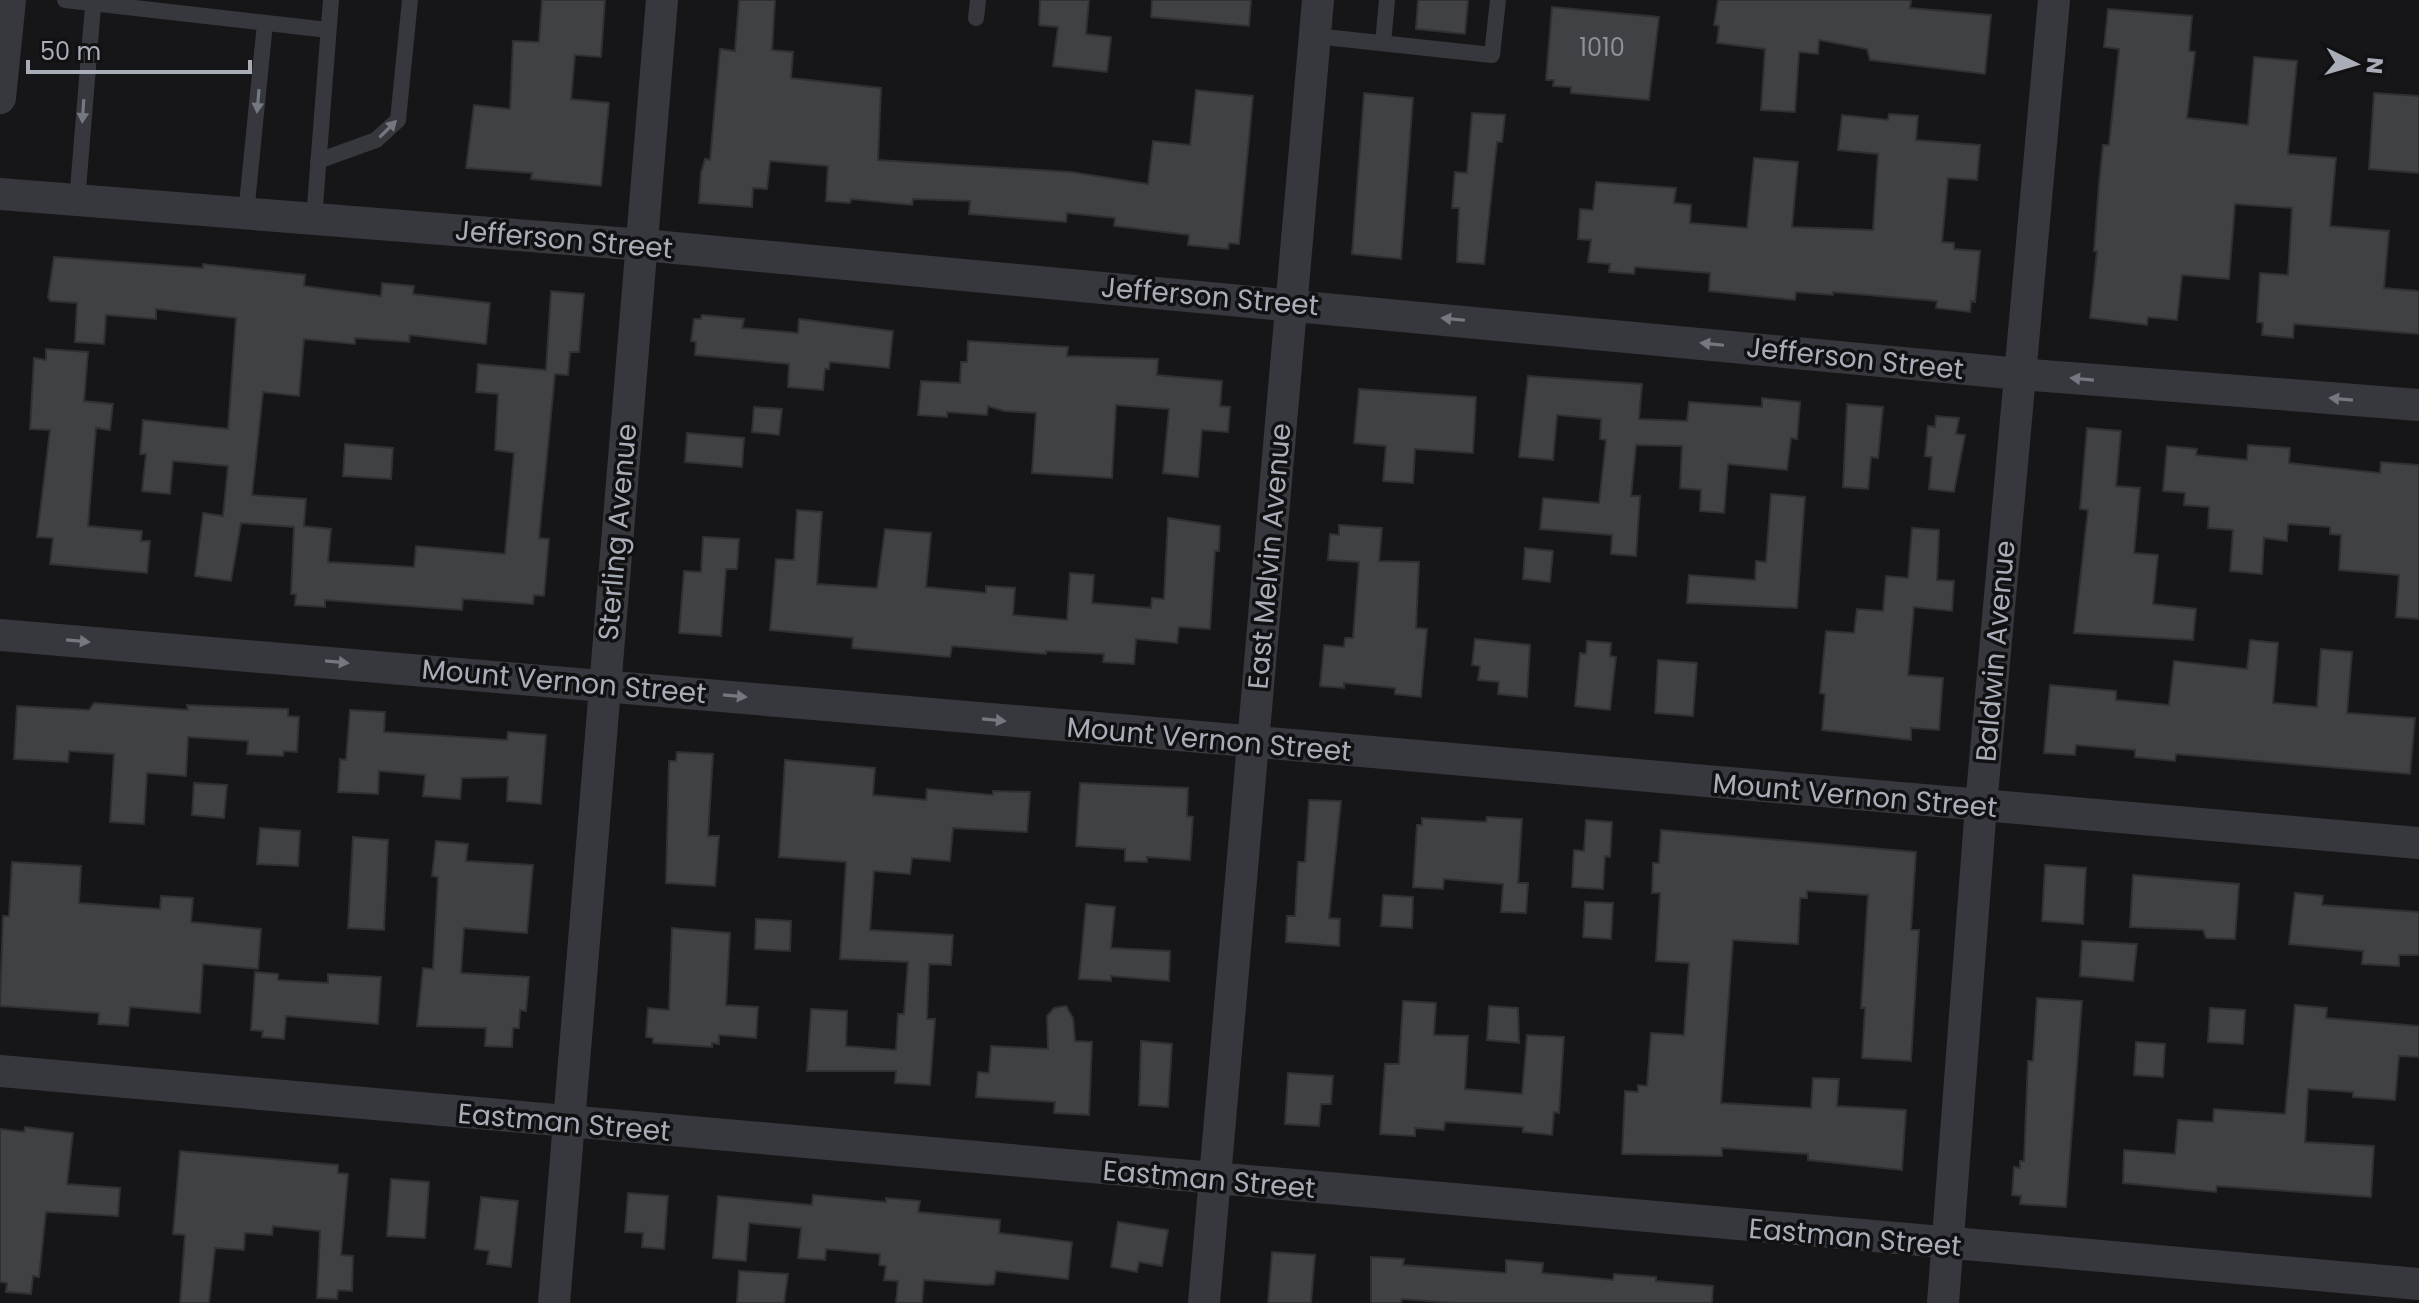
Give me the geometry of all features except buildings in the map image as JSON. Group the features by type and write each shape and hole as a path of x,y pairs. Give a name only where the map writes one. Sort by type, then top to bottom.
{"street":[{"path":"0,98 10,0"},
{"name":"Sterling Avenue","path":"554,1303 662,0"},
{"name":"East Melvin Avenue","path":"1204,1303 1318,0"},
{"name":"Baldwin Avenue","path":"1943,1303 1981,806 2054,0"},
{"name":"Jefferson Street","path":"0,194 643,245 1290,303 2020,374 2419,405"},
{"name":"Mount Vernon Street","path":"0,635 604,684 1253,744 2419,843"},
{"name":"Eastman Street","path":"0,1071 1948,1245 2419,1284"}],"lane":[{"path":"65,0 93,6 328,30"},
{"path":"314,219 331,0"},
{"path":"318,161 376,140 398,120 410,0"},
{"path":"976,18 978,0"},
{"path":"1383,43 1387,0"},
{"path":"1315,36 1492,55 1498,0"},
{"path":"77,201 93,6"},
{"path":"246,214 265,23"}]}
